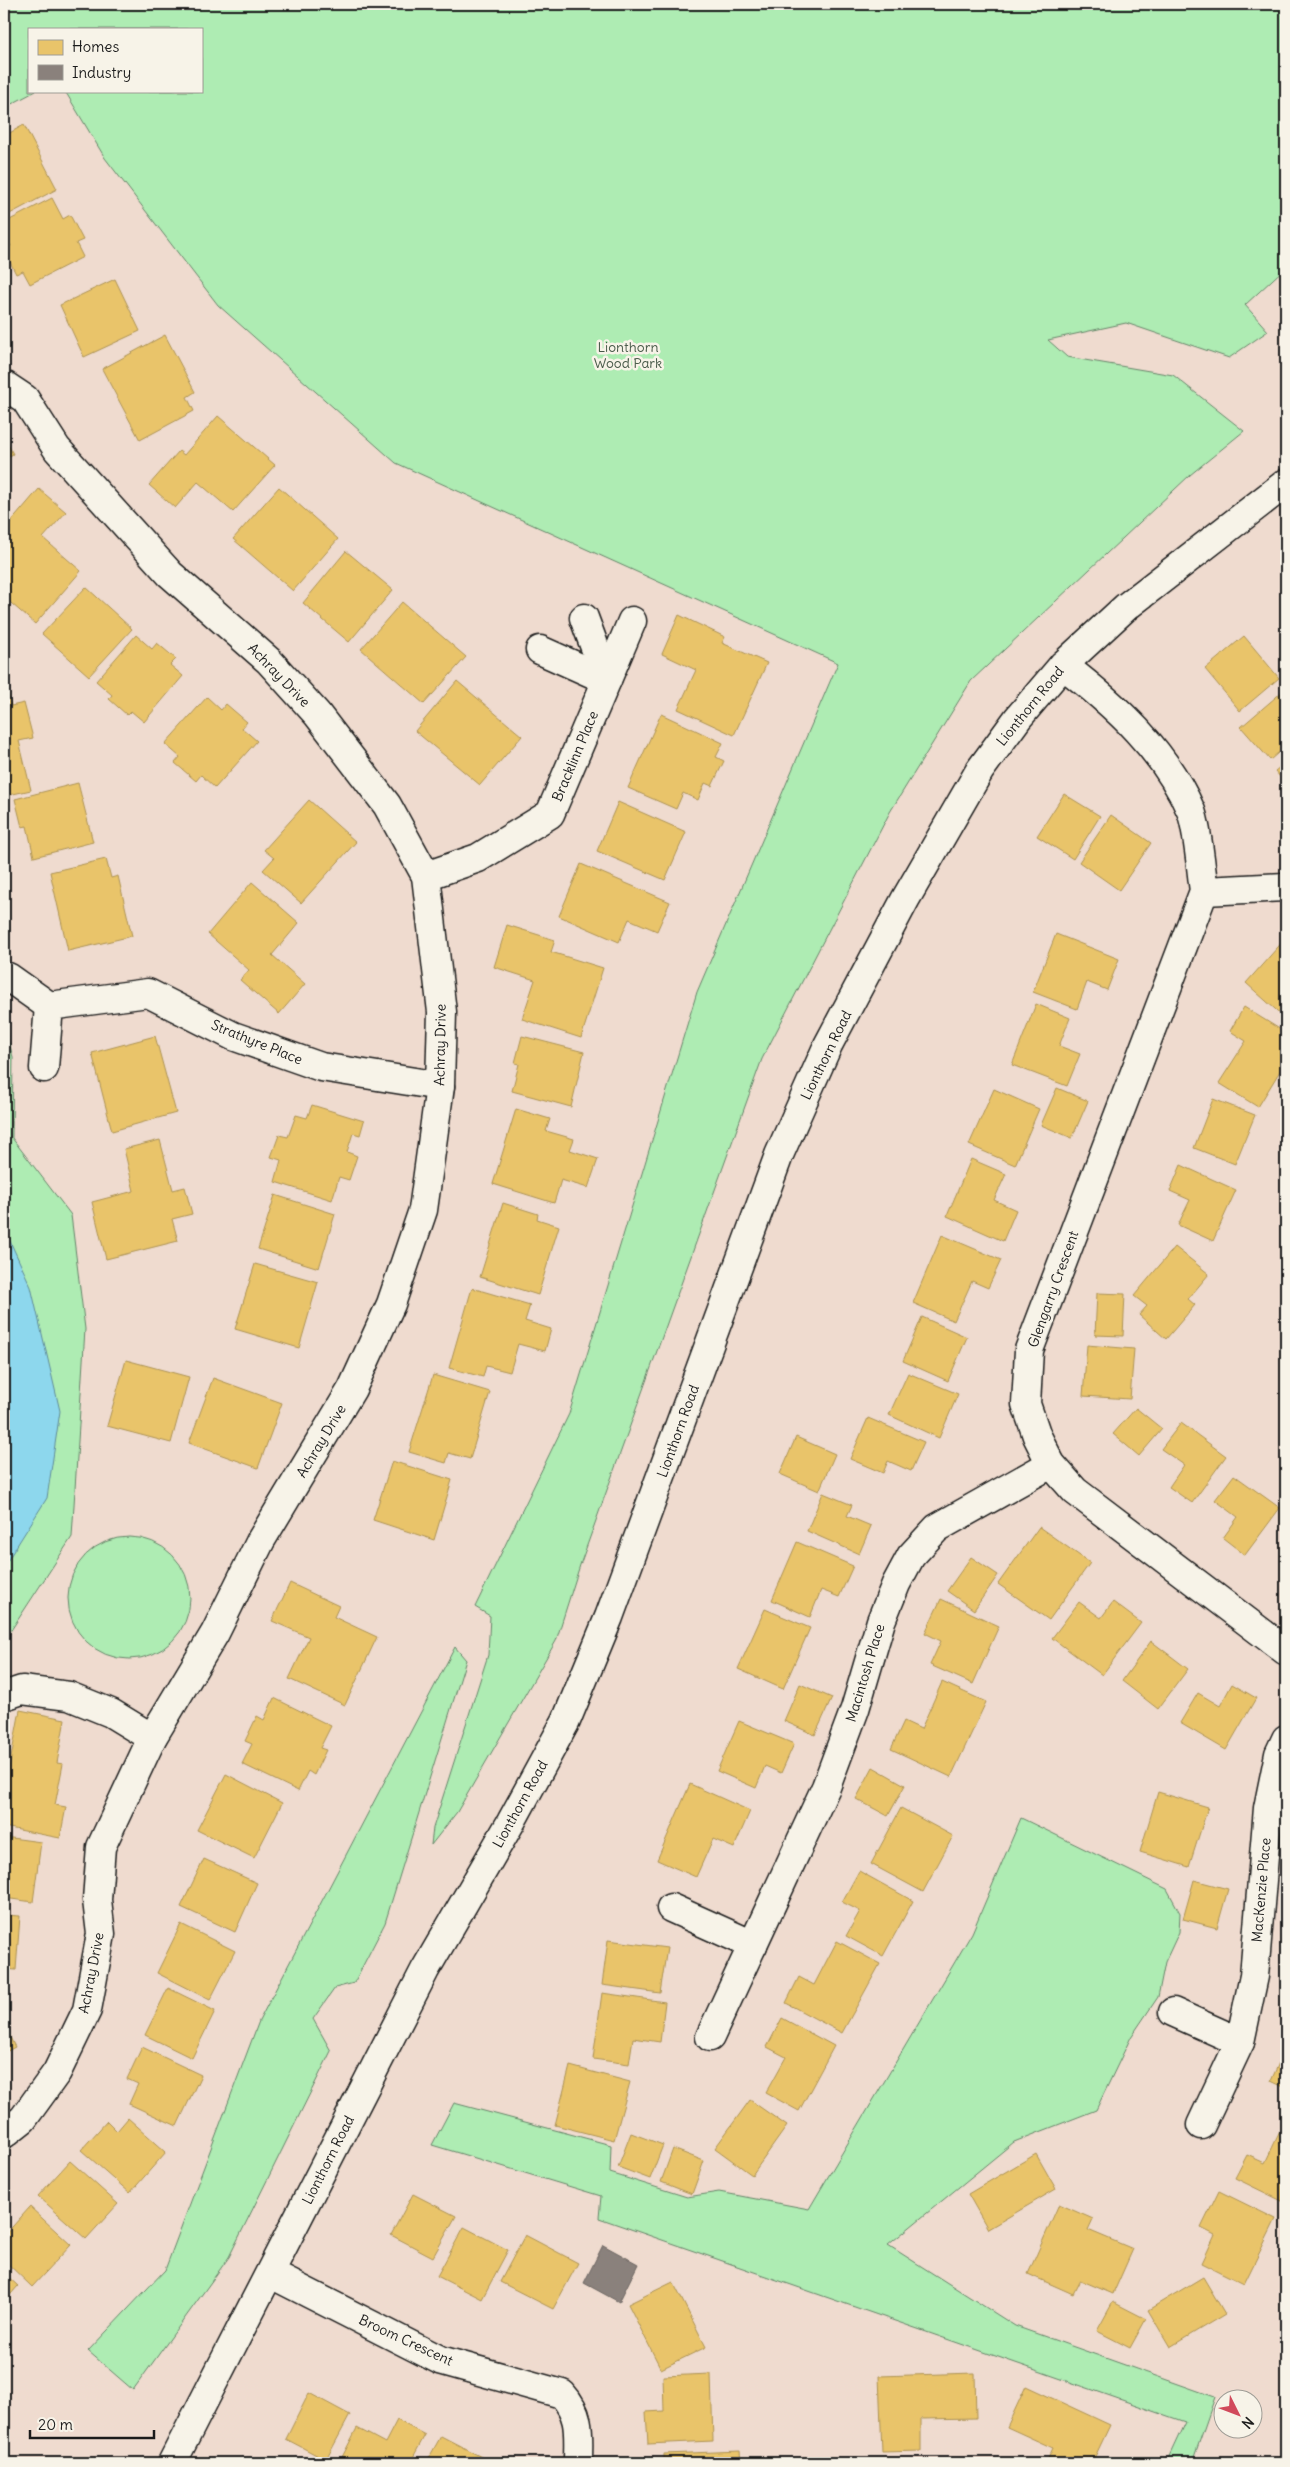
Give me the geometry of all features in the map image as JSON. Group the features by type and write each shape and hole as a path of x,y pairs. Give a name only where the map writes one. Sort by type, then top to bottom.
{"street":[{"name":"Achray Drive","path":"4,385 25,399 57,449 170,574 269,661 317,714 387,805 426,876 442,1012 440,1086 423,1210 391,1304 352,1389 261,1540 215,1633 152,1738 101,1847 97,1900 101,1934 87,2010 57,2072 23,2119 4,2134"},
{"name":"Lionthorn Road","path":"172,2463 271,2274 425,1970 511,1822 566,1721 609,1617 779,1155 828,1045 906,898 980,770 1018,718 1063,665 1126,607 1286,483"},
{"path":"584,618 607,680"},
{"name":"Bracklinn Place","path":"426,876 478,858 550,814 632,621"},
{"path":"540,650 607,680"},
{"path":"1063,665 1110,701 1144,737 1172,776 1191,813 1204,891 1286,887"},
{"name":"Glengarry Crescent","path":"1204,891 1029,1350 1026,1404 1037,1436 1051,1464 1075,1491 1286,1651"},
{"path":"8,977 49,1006 44,1068"},
{"name":"Strathyre Place","path":"49,1006 148,993 234,1036 321,1067 440,1086"},
{"name":"Macintosh Place","path":"710,2037 826,1787 855,1710 881,1621 896,1584 912,1556 938,1528 1051,1464"},
{"path":"4,1696 22,1690 69,1696 111,1714 152,1738"},
{"name":"MacKenzie Place","path":"1201,2125 1240,2042 1254,1976 1268,1808 1278,1754 1286,1740"},
{"path":"671,1908 753,1945"},
{"path":"1173,2012 1240,2042"},
{"name":"Broom Crescent","path":"271,2274 440,2360 562,2394 572,2405 577,2417 578,2463"}],"green space":[{"name":"Lionthorn Wood Park","path":"4,4 1286,4 1286,267 1245,305 1268,331 1229,358 1126,323 1048,340 1067,357 1173,375 1244,431 1190,475 971,681 890,812 762,1059 580,1565 556,1641 457,1812 431,1845 433,1828 488,1655 490,1616 475,1607 569,1414 697,992 838,663 396,463 218,305 105,158 66,92 202,92 202,28 28,28 28,92 34,92 4,108"},
{"path":"4,1024 13,1057 12,1138 71,1215 85,1329 72,1537 4,1641"},
{"path":"129,1537 152,1541 172,1555 186,1575 190,1598 186,1621 172,1641 152,1655 129,1659 106,1655 86,1641 72,1621 68,1598 72,1575 86,1555 106,1541"},
{"path":"455,1647 466,1660 385,1923 354,1983 335,1988 313,2019 331,2051 229,2257 133,2390 88,2351 165,2270 259,2021"},
{"path":"1021,1818 1167,1889 1180,1913 1179,1932 1165,1962 1158,1997 1131,2037 1096,2110 1014,2142 888,2245 1015,2326 1212,2396 1212,2406 1192,2463 1166,2463 1185,2422 599,2218 601,2196 432,2145 454,2103 611,2145 610,2173 687,2197 719,2192 809,2209 972,1933"}],"water":[{"path":"4,1228 31,1287 60,1411 47,1498 4,1566"}],"building: Homes":[{"path":"24,125 57,189 4,217 4,136"},
{"path":"52,198 63,219 70,215 83,240 76,243 83,257 30,284 23,271 16,274 4,250 11,246 4,233 4,223"},
{"path":"115,279 140,331 84,357 60,305"},
{"path":"165,335 195,392 187,397 194,411 140,440 102,369"},
{"path":"218,416 275,465 233,512 198,482 175,508 149,485 179,451 184,455"},
{"path":"4,437 13,454 4,459"},
{"path":"279,487 338,539 293,591 233,539"},
{"path":"39,489 66,512 43,538 81,571 35,624 4,597 4,530"},
{"path":"346,551 393,590 349,642 303,603"},
{"path":"86,587 132,629 89,676 42,634"},
{"path":"402,602 466,657 424,704 361,649"},
{"path":"679,615 725,637 722,643 767,663 734,735 678,709 696,670 662,654"},
{"path":"136,635 152,649 157,643 176,659 170,665 183,676 144,722 131,711 127,715 109,699 112,695 96,681"},
{"path":"1244,636 1279,678 1240,711 1205,669"},
{"path":"457,681 522,736 480,785 415,731"},
{"path":"4,682 11,706 24,703 33,738 19,741 31,790 4,796"},
{"path":"1283,691 1286,695 1286,746 1270,760 1241,727"},
{"path":"207,697 221,710 226,704 247,722 242,728 257,741 215,788 201,775 196,781 175,763 180,757 165,744"},
{"path":"661,714 723,743 716,757 724,761 712,786 705,783 698,800 683,793 676,809 628,788"},
{"path":"1286,762 1286,784 1275,771"},
{"path":"78,783 93,842 34,857 27,826 22,827 15,799"},
{"path":"1064,794 1100,816 1073,859 1037,836"},
{"path":"309,800 356,842 301,903 263,870 274,858 264,850"},
{"path":"618,802 686,832 665,880 597,851"},
{"path":"1111,815 1151,843 1119,890 1079,862"},
{"path":"106,859 111,878 118,876 132,936 68,951 50,872"},
{"path":"581,864 670,902 657,931 629,919 619,942 559,916"},
{"path":"252,882 299,923 272,955 305,984 279,1014 240,980 249,970 208,934"},
{"path":"507,925 555,940 551,952 603,968 581,1038 522,1019 535,980 494,967"},
{"path":"1056,934 1119,959 1107,990 1087,982 1077,1009 1033,992"},
{"path":"1286,938 1286,1016 1285,1018 1246,983"},
{"path":"1036,1004 1070,1018 1059,1046 1080,1054 1067,1086 1012,1065"},
{"path":"1244,1007 1286,1033 1286,1061 1258,1107 1219,1083 1246,1041 1230,1031"},
{"path":"155,1036 176,1113 112,1131 92,1053"},
{"path":"522,1036 584,1052 571,1107 512,1091 519,1064 515,1063"},
{"path":"1057,1088 1088,1101 1072,1138 1041,1125"},
{"path":"994,1089 1039,1109 1015,1165 969,1145"},
{"path":"1213,1099 1255,1115 1235,1164 1194,1148"},
{"path":"312,1105 364,1121 360,1135 353,1133 347,1152 357,1156 349,1180 339,1177 332,1200 275,1182 281,1160 271,1157 279,1135 288,1137 296,1115 307,1118"},
{"path":"516,1109 550,1119 546,1131 574,1139 570,1150 598,1159 588,1188 561,1180 554,1203 493,1184"},
{"path":"160,1140 173,1190 185,1187 192,1214 172,1219 178,1241 106,1259 92,1202 134,1191 124,1149"},
{"path":"971,1159 1006,1174 994,1200 1016,1210 1003,1241 947,1216"},
{"path":"1181,1165 1236,1190 1213,1241 1178,1225 1190,1200 1170,1191"},
{"path":"275,1195 335,1214 319,1268 258,1249"},
{"path":"503,1203 538,1214 537,1219 559,1226 538,1295 480,1277"},
{"path":"942,1235 1001,1260 988,1288 972,1281 954,1321 913,1303"},
{"path":"1175,1247 1209,1274 1188,1299 1195,1305 1166,1339 1139,1315 1147,1306 1134,1296"},
{"path":"255,1264 318,1282 299,1348 235,1329"},
{"path":"472,1288 530,1305 525,1321 551,1329 545,1351 518,1344 510,1372 486,1366 483,1377 449,1368"},
{"path":"1097,1293 1125,1294 1123,1336 1095,1335"},
{"path":"922,1317 967,1337 948,1381 903,1361"},
{"path":"1087,1345 1134,1349 1130,1399 1083,1396"},
{"path":"126,1360 189,1377 171,1443 107,1426"},
{"path":"908,1373 958,1394 939,1438 889,1415"},
{"path":"433,1375 490,1392 470,1459 449,1453 446,1463 409,1452"},
{"path":"213,1378 282,1403 258,1468 189,1443"},
{"path":"1136,1408 1162,1429 1139,1456 1113,1434"},
{"path":"868,1418 924,1442 911,1471 888,1461 883,1473 850,1459"},
{"path":"1181,1423 1226,1456 1192,1503 1169,1487 1184,1465 1161,1449"},
{"path":"796,1437 835,1454 819,1491 780,1474"},
{"path":"392,1461 452,1480 434,1540 373,1520"},
{"path":"1234,1475 1280,1508 1245,1555 1223,1538 1238,1517 1215,1500"},
{"path":"823,1493 852,1505 847,1516 871,1526 859,1554 807,1531"},
{"path":"1039,1527 1090,1563 1049,1620 998,1584"},
{"path":"797,1542 853,1566 839,1597 821,1590 810,1617 772,1600"},
{"path":"971,1557 998,1575 974,1610 947,1591"},
{"path":"290,1583 339,1606 334,1617 377,1637 345,1705 289,1679 309,1637 272,1621"},
{"path":"941,1599 999,1626 973,1684 930,1665 941,1641 925,1633"},
{"path":"1079,1602 1101,1618 1113,1602 1141,1623 1102,1675 1052,1638"},
{"path":"765,1609 810,1628 783,1689 738,1669"},
{"path":"1151,1641 1188,1669 1158,1709 1122,1681"},
{"path":"942,1682 986,1702 951,1777 891,1749 904,1721 921,1729"},
{"path":"800,1684 832,1698 815,1735 784,1721"},
{"path":"1232,1684 1256,1698 1226,1750 1180,1723 1198,1693 1220,1706"},
{"path":"274,1698 331,1726 320,1748 326,1750 314,1775 308,1771 298,1791 242,1764 252,1744 245,1741 257,1716 264,1720"},
{"path":"20,1710 65,1719 57,1763 63,1764 55,1805 66,1807 60,1838 4,1827 4,1795"},
{"path":"739,1721 794,1744 781,1773 765,1766 756,1788 717,1771"},
{"path":"873,1767 905,1785 888,1816 856,1799"},
{"path":"226,1774 282,1803 254,1858 197,1830"},
{"path":"690,1784 750,1811 734,1848 713,1839 696,1877 657,1860"},
{"path":"1158,1792 1208,1807 1189,1867 1140,1852"},
{"path":"901,1808 953,1836 923,1892 871,1864"},
{"path":"4,1837 41,1842 33,1902 4,1898"},
{"path":"204,1859 257,1883 235,1932 181,1907"},
{"path":"859,1871 913,1901 883,1956 846,1936 860,1911 842,1902"},
{"path":"1194,1880 1228,1889 1217,1928 1183,1919"},
{"path":"4,1915 20,1916 16,1970 4,1969"},
{"path":"181,1924 235,1951 210,2000 157,1973"},
{"path":"608,1940 667,1948 660,1993 602,1985"},
{"path":"837,1941 880,1964 842,2033 786,2003 799,1977 814,1985"},
{"path":"168,1988 215,2011 192,2058 145,2035"},
{"path":"602,1993 665,2002 660,2042 633,2038 629,2064 593,2059"},
{"path":"782,2018 834,2046 799,2111 766,2093 786,2057 767,2047"},
{"path":"4,2026 15,2047 4,2053"},
{"path":"142,2047 201,2075 177,2126 129,2104 138,2084 127,2079"},
{"path":"1286,2047 1286,2088 1271,2081"},
{"path":"570,2066 630,2082 614,2140 555,2125"},
{"path":"750,2100 787,2126 752,2175 715,2148"},
{"path":"128,2118 166,2152 130,2193 81,2150 107,2121 117,2131"},
{"path":"1284,2123 1286,2124 1286,2203 1235,2178 1247,2155 1265,2163"},
{"path":"631,2133 663,2145 650,2179 618,2167"},
{"path":"673,2149 704,2161 692,2194 661,2182"},
{"path":"1036,2154 1056,2189 988,2229 968,2194"},
{"path":"70,2161 118,2204 86,2239 38,2196"},
{"path":"1219,2191 1276,2219 1244,2284 1202,2263 1215,2235 1201,2228"},
{"path":"413,2194 456,2216 433,2257 391,2235"},
{"path":"1059,2204 1093,2219 1088,2230 1133,2249 1113,2294 1080,2280 1073,2294 1028,2274"},
{"path":"30,2207 71,2245 32,2287 4,2260 4,2236"},
{"path":"464,2227 508,2250 482,2299 437,2276"},
{"path":"525,2235 578,2263 553,2309 500,2282"},
{"path":"4,2273 18,2286 4,2302"},
{"path":"1203,2277 1225,2314 1170,2347 1148,2310"},
{"path":"673,2282 706,2347 661,2369 628,2304"},
{"path":"1113,2302 1146,2319 1130,2348 1097,2331"},
{"path":"975,2373 976,2418 921,2419 921,2451 882,2452 879,2376"},
{"path":"711,2374 713,2441 648,2444 646,2412 664,2411 663,2376"},
{"path":"1026,2386 1110,2425 1092,2463 1046,2463 1053,2448 1007,2427"},
{"path":"309,2393 350,2415 326,2460 286,2439"},
{"path":"397,2420 425,2435 410,2463 339,2463 357,2428 385,2443"},
{"path":"441,2436 489,2461 488,2463 426,2463"},
{"path":"740,2451 741,2463 664,2463 664,2454"}],"building: Industry":[{"path":"603,2245 638,2264 619,2302 584,2283"}]}
